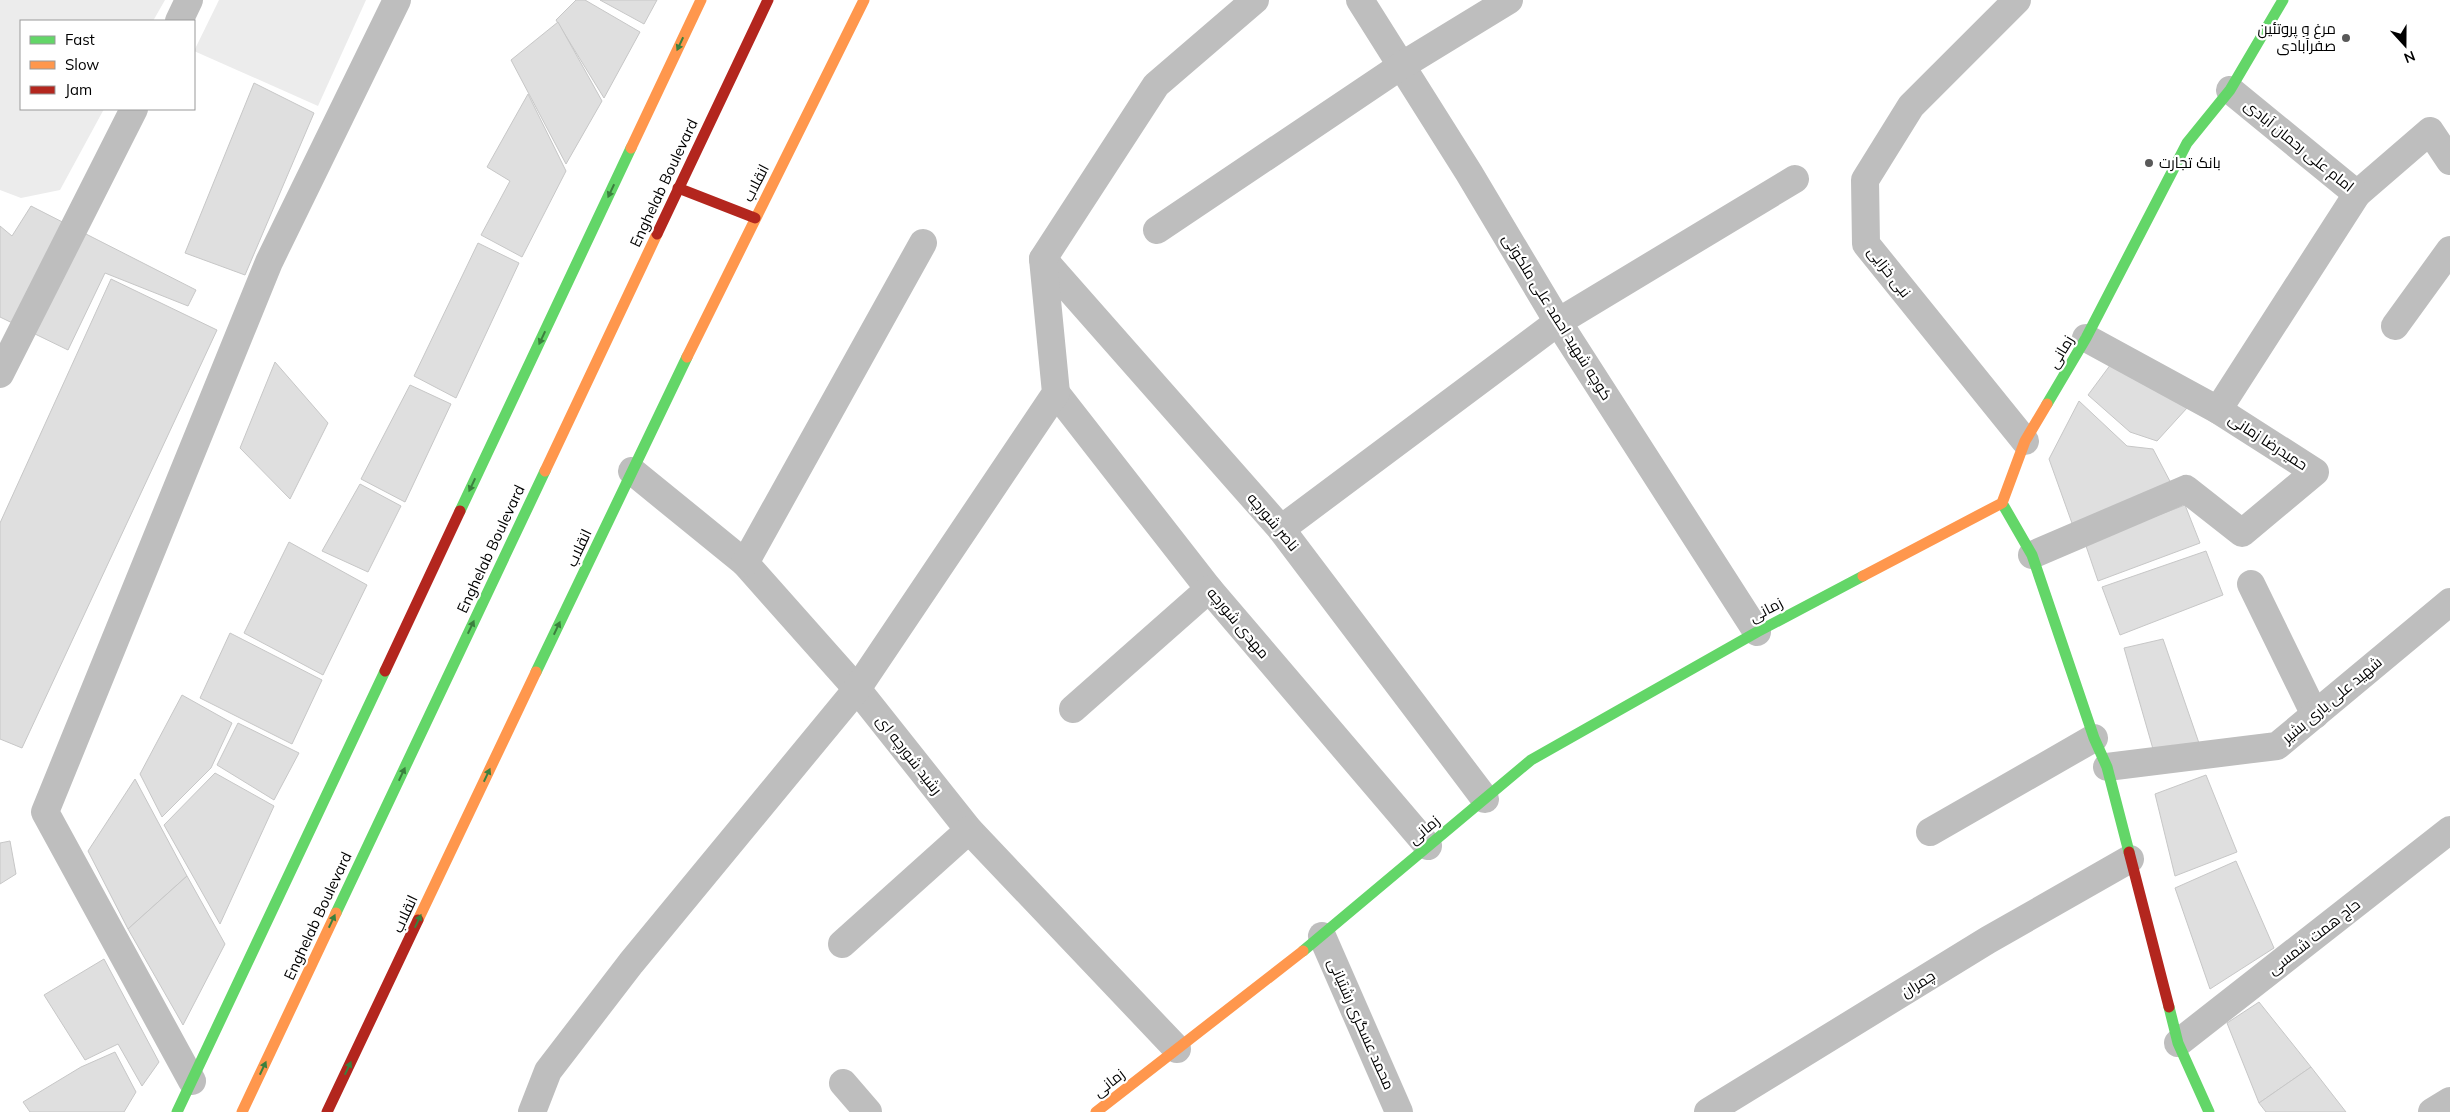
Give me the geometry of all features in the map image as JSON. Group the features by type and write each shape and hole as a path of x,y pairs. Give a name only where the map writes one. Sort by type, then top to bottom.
{"street":[{"path":"179,20 189,0"},
{"path":"192,1081 45,812 269,262 397,0"},
{"path":"177,1112 701,0"},
{"name":"Enghelab Boulevard","path":"242,1112 768,0"},
{"name":"انقلاب","path":"327,1112 632,471 864,0"},
{"path":"532,1112 548,1071 631,963 857,689 1056,393 1043,259 1156,85 1255,0"},
{"name":"کوچه شهید احمد علی ملکوتی","path":"1360,0 1468,172 1558,322 1756,632"},
{"path":"1157,230 1400,66 1509,0"},
{"name":"نبی خزایی","path":"2017,0 1911,106 1865,180 1865,189 1866,244 2025,441"},
{"name":"زمانی","path":"1096,1112 1322,936 1531,760 1756,632 2002,503 2025,441 2086,338 2187,143 2230,90 2284,0"},
{"name":"امام علی رحمان آبادی","path":"2230,90 2357,194 2430,131 2450,161"},
{"path":"0,374 6,346 133,110"},
{"path":"1281,529 1558,322 1795,179"},
{"path":"678,188 755,218"},
{"path":"2218,410 2357,194"},
{"path":"745,563 923,243"},
{"path":"2395,326 2450,250"},
{"name":"ناصر شورچه","path":"1043,259 1281,529 1484,799"},
{"name":"حمیدرضا زمانی","path":"2032,555 2186,489 2242,533 2316,472 2218,410 2086,338"},
{"name":"مهدی شورچه","path":"1056,393 1209,589 1428,846"},
{"name":"رشید شورچه ای","path":"632,471 745,563 857,689 968,830 1177,1049"},
{"path":"2002,503 2032,555 2094,738 2107,767 2178,1043 2208,1111"},
{"path":"2251,584 2315,715"},
{"path":"1073,709 1209,589"},
{"name":"شهید علی یاری بشیر","path":"2107,767 2277,746 2450,602"},
{"path":"1930,832 2094,738"},
{"path":"842,944 968,830"},
{"name":"حاج همت شمسی","path":"2178,1043 2450,830"},
{"name":"چمران","path":"1708,1112 1988,940 2130,859"},
{"name":"محمد عسگری رشتیانی","path":"1322,936 1399,1112"},
{"path":"843,1083 868,1112"},
{"path":"2432,1112 2450,1101"}],"shaded area":[{"path":"0,0 165,0 154,20 20,20 20,110 103,110 60,190 21,198 0,190"},
{"path":"219,0 366,0 318,106 195,51"}],"building":[{"path":"576,0 585,0 640,32 604,98 556,20"},
{"path":"600,0 657,0 644,24"},
{"path":"558,22 602,101 566,164 511,60"},
{"path":"254,83 314,113 245,275 185,253"},
{"path":"528,94 566,171 522,257 481,235 510,181 487,167"},
{"path":"31,206 196,290 188,306 105,273 68,350 0,317 0,226 12,236"},
{"path":"478,243 519,263 456,398 414,376"},
{"path":"111,279 217,330 22,748 0,739 0,523"},
{"path":"275,362 328,423 290,499 240,448"},
{"path":"2111,364 2187,408 2157,441 2130,432 2088,395"},
{"path":"410,385 451,404 405,502 361,479"},
{"path":"2079,401 2127,446 2153,449 2173,487 2073,526 2049,459"},
{"path":"360,484 401,506 368,572 322,551"},
{"path":"2185,505 2200,543 2098,581 2085,543"},
{"path":"289,542 367,585 323,675 244,633"},
{"path":"2206,551 2223,595 2120,635 2102,587"},
{"path":"230,633 322,680 292,744 200,698"},
{"path":"2163,639 2200,746 2153,749 2124,648"},
{"path":"182,695 232,723 211,768 162,817 140,774"},
{"path":"238,723 299,753 274,800 217,765"},
{"path":"215,773 274,806 220,924 164,825"},
{"path":"2206,775 2237,852 2175,876 2155,794"},
{"path":"135,779 187,876 128,929 88,851"},
{"path":"10,841 16,874 0,884 0,843"},
{"path":"2236,861 2274,948 2210,989 2175,888"},
{"path":"187,876 225,944 183,1025 128,929"},
{"path":"104,959 159,1062 142,1086 118,1044 85,1060 44,995"},
{"path":"2259,1002 2311,1067 2259,1103 2227,1023"},
{"path":"115,1052 136,1092 124,1112 30,1112 23,1102 81,1067"},
{"path":"2311,1067 2346,1112 2266,1112 2259,1103"}],"traffic: fast":[{"path":"2047,404 2086,338 2187,143 2230,90 2283,0"},
{"path":"460,511 631,148"},
{"path":"536,672 687,357"},
{"path":"336,913 545,471"},
{"path":"2002,503 2032,555 2094,738 2107,767 2129,852"},
{"path":"1303,951 1531,760 1757,632 1863,576"},
{"path":"177,1112 385,671"},
{"path":"2169,1007 2178,1043 2209,1112"}],"traffic: slow":[{"path":"631,148 701,0"},
{"path":"687,357 864,0"},
{"path":"545,471 657,234"},
{"path":"1863,576 2002,503 2025,441 2047,404"},
{"path":"418,920 536,672"},
{"path":"242,1112 336,913"},
{"path":"1096,1112 1303,951"}],"traffic: jam":[{"path":"657,234 768,0"},
{"path":"678,188 755,218"},
{"path":"385,671 460,511"},
{"path":"2129,852 2169,1007"},
{"path":"327,1112 418,920"}],"place":[{"name":"مرغ و پروتئین صفرآبادی","path":"2346,38"},
{"name":"بانک تجارت","path":"2149,163"}]}
